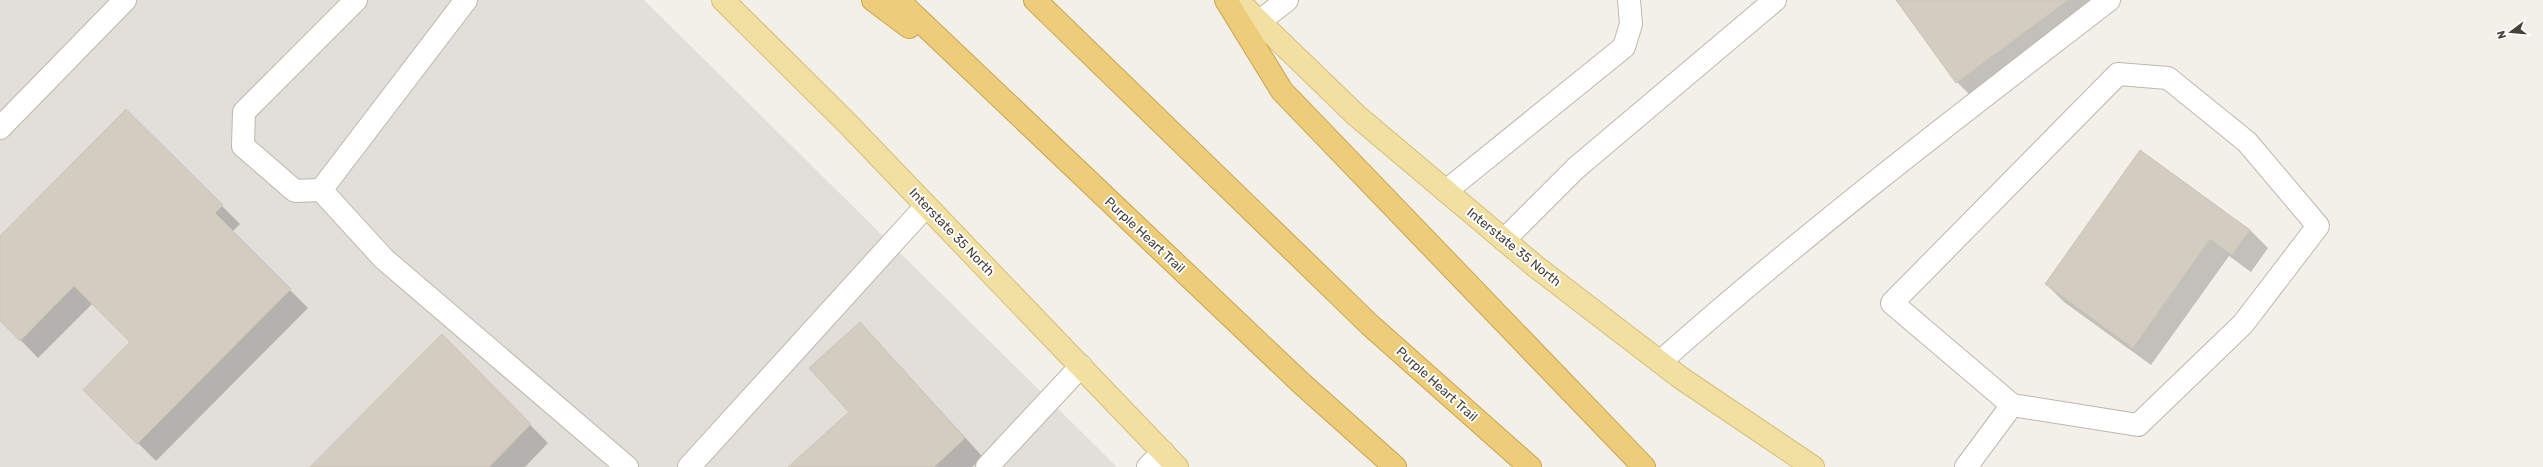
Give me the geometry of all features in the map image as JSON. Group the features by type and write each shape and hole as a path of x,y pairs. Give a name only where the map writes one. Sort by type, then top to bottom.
{"highway":[{"path":"873,0 985,84"},
{"name":"Purple Heart Trail","path":"898,0 1295,377 1395,467"},
{"name":"Purple Heart Trail","path":"1035,0 1370,325 1530,467"},
{"path":"1226,0 1282,91 1644,467"}],"main road":[{"name":"Interstate 35 North","path":"723,0 847,123 1177,467"},
{"name":"Interstate 35 North","path":"1237,0 1357,116 1504,240 1660,362 1813,467"}],"lane":[{"path":"0,128 125,0"},
{"path":"322,190 295,191 243,146 244,112 356,0"},
{"path":"322,190 466,0"},
{"path":"1260,21 1287,0"},
{"path":"1446,191 1624,47 1632,24 1629,0"},
{"path":"1504,240 1576,168 1775,0"},
{"path":"1660,362 1733,296 2109,0"},
{"path":"2118,74 2168,78 2248,142 2318,226 2243,324 2138,425 2012,405 1892,304 2118,74"},
{"path":"322,190 384,260 627,467"},
{"path":"689,467 926,206"},
{"path":"987,467 1081,366"},
{"path":"1966,467 2012,405"},
{"path":"1148,467 1163,452"}],"shaded area":[{"path":"0,0 644,0 1117,467 0,467"}],"building":[{"path":"1896,0 2068,0 1956,83"},
{"path":"126,109 223,205 215,213 291,289 137,444 83,390 130,342 74,286 20,341 0,321 0,236"},
{"path":"2140,150 2250,230 2232,255 2210,239 2133,348 2045,284"},
{"path":"860,322 965,438 934,467 788,467 849,412 809,368"},
{"path":"442,334 531,424 489,467 310,467"}]}
